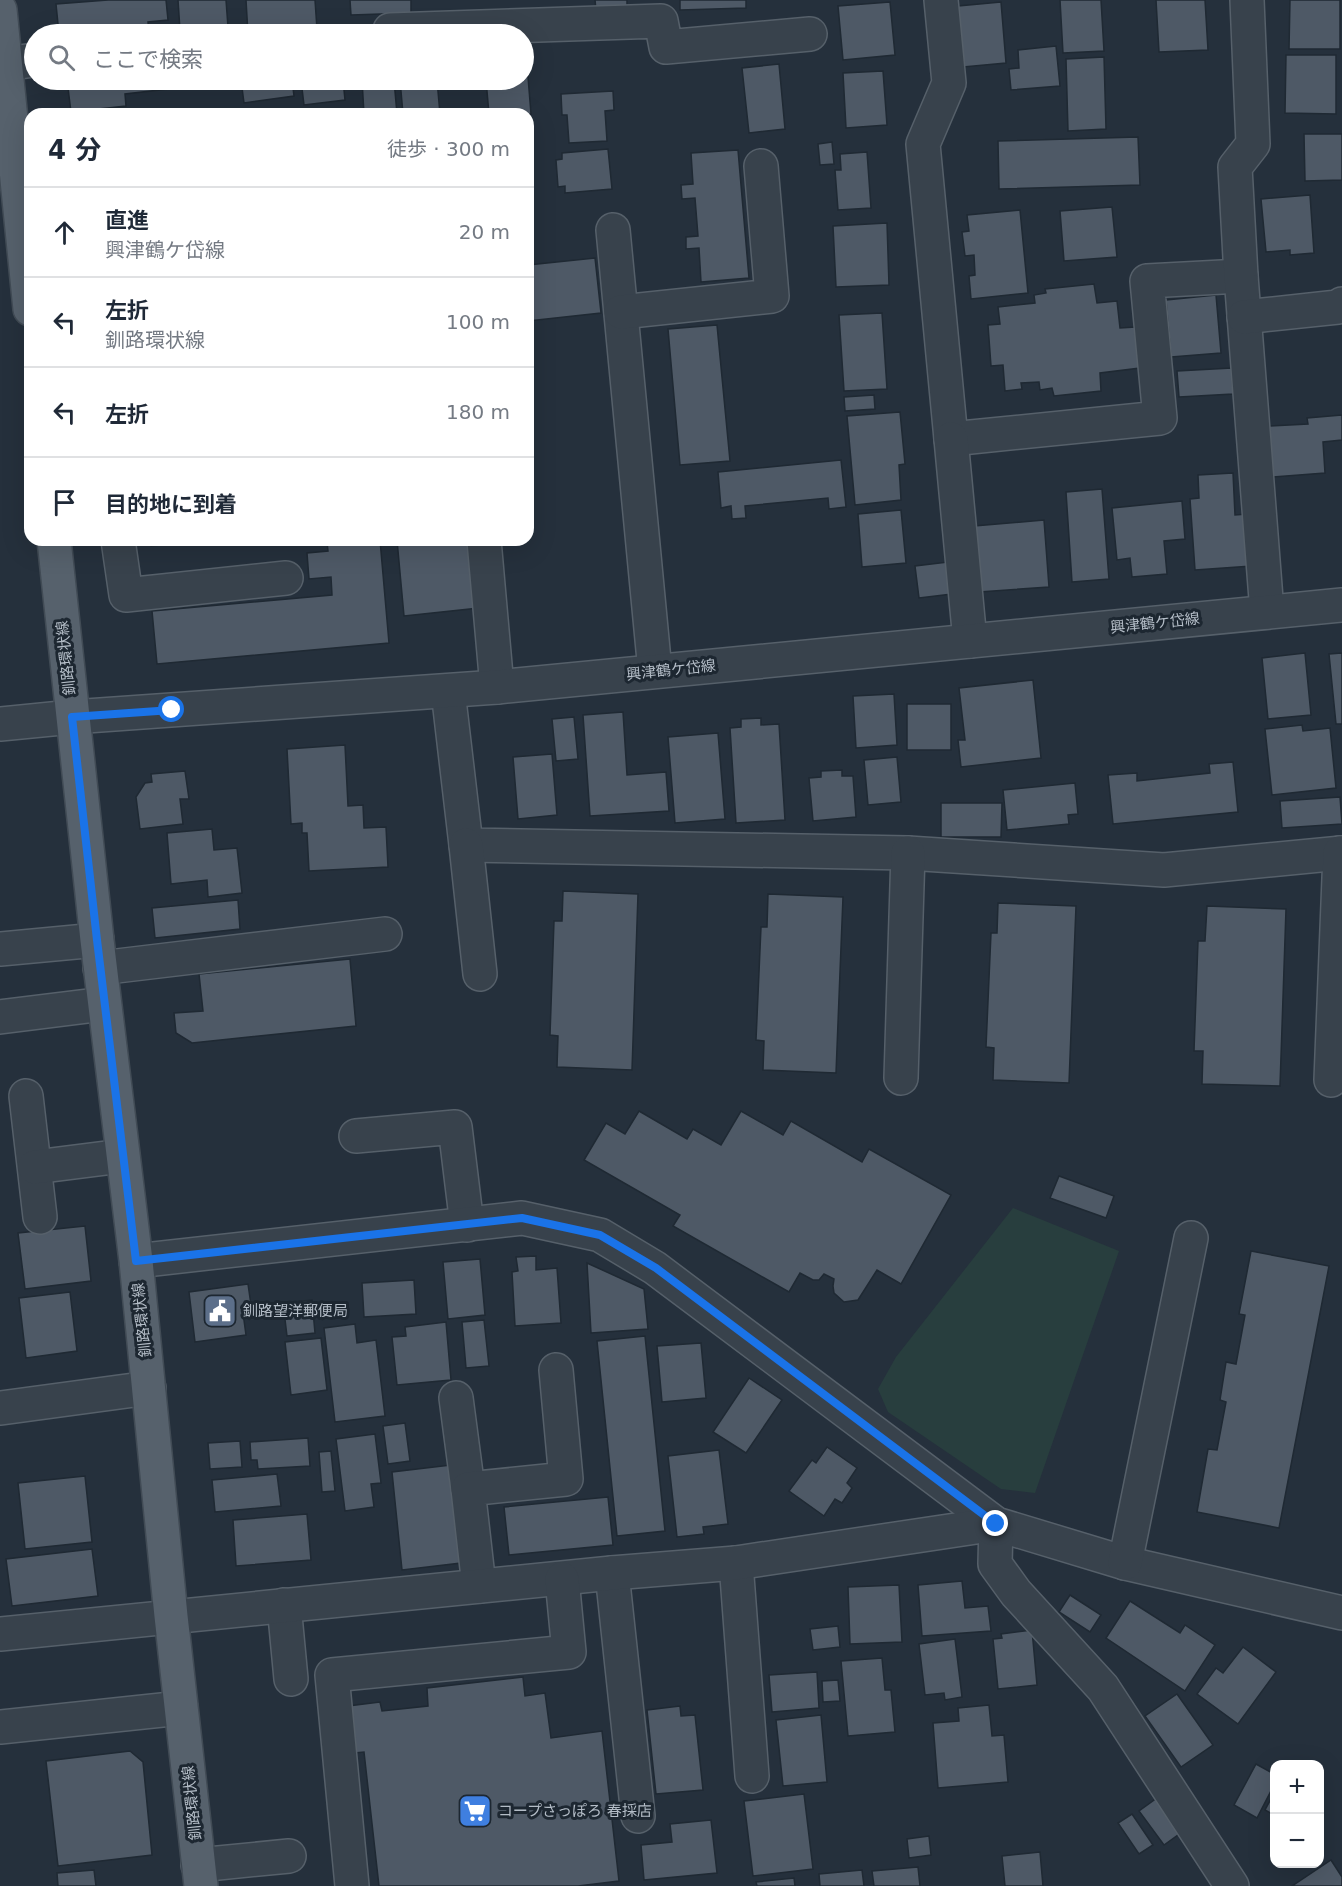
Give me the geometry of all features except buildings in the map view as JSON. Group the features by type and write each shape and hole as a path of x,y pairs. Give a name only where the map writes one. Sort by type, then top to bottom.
{"main road":[{"path":"0,10 20,62 24,193"},
{"name":"釧路環状線","path":"55,546 98,954 136,1261 171,1616 200,1875"}],"street":[{"path":"941,0 949,83 923,144 970,641"},
{"path":"1247,0 1253,144 1236,167 1241,276 1267,612"},
{"path":"476,24 661,11 666,46 810,34"},
{"path":"621,312 772,296 761,166"},
{"path":"613,230 655,671"},
{"path":"951,439 1160,418 1147,281 1241,276"},
{"path":"1244,317 1338,307 1342,304"},
{"path":"119,546 126,595 286,578"},
{"path":"484,546 496,687"},
{"name":"興津鶴ケ岱線","path":"0,724 496,687 1342,605"},
{"path":"448,691 480,974"},
{"path":"466,845 908,853 1164,870 1341,853 1331,1080"},
{"path":"901,1078 908,853"},
{"path":"0,949 98,954 385,934"},
{"path":"0,1017 104,1004"},
{"path":"26,1096 40,1217"},
{"path":"356,1136 455,1127 467,1225"},
{"path":"34,1167 122,1155"},
{"path":"136,1261 522,1218 600,1235 656,1268 996,1524 1125,1563 1342,1612"},
{"path":"1125,1563 1191,1238"},
{"path":"468,1489 566,1479 556,1370"},
{"path":"1,1408 149,1388"},
{"path":"456,1398 479,1587"},
{"path":"0,1634 612,1573 736,1563 996,1524"},
{"path":"996,1524 995,1564 1016,1593 1103,1688 1232,1886"},
{"path":"736,1563 752,1776"},
{"path":"612,1573 638,1816"},
{"path":"352,1886 332,1676 569,1652 562,1579"},
{"path":"284,1605 291,1679"},
{"path":"0,1727 181,1708"},
{"path":"200,1875 289,1856"}],"green space":[{"path":"1013,1208 1119,1251 1035,1493 1001,1489 888,1412 878,1389 896,1357"}],"place":[{"name":"釧路望洋郵便局","path":"220,1311"},
{"name":"コープさっぽろ 春採店","path":"475,1811"}],"route":[{"path":"172,710 72,717 136,1261 522,1218 600,1235 656,1268 996,1524"}]}
